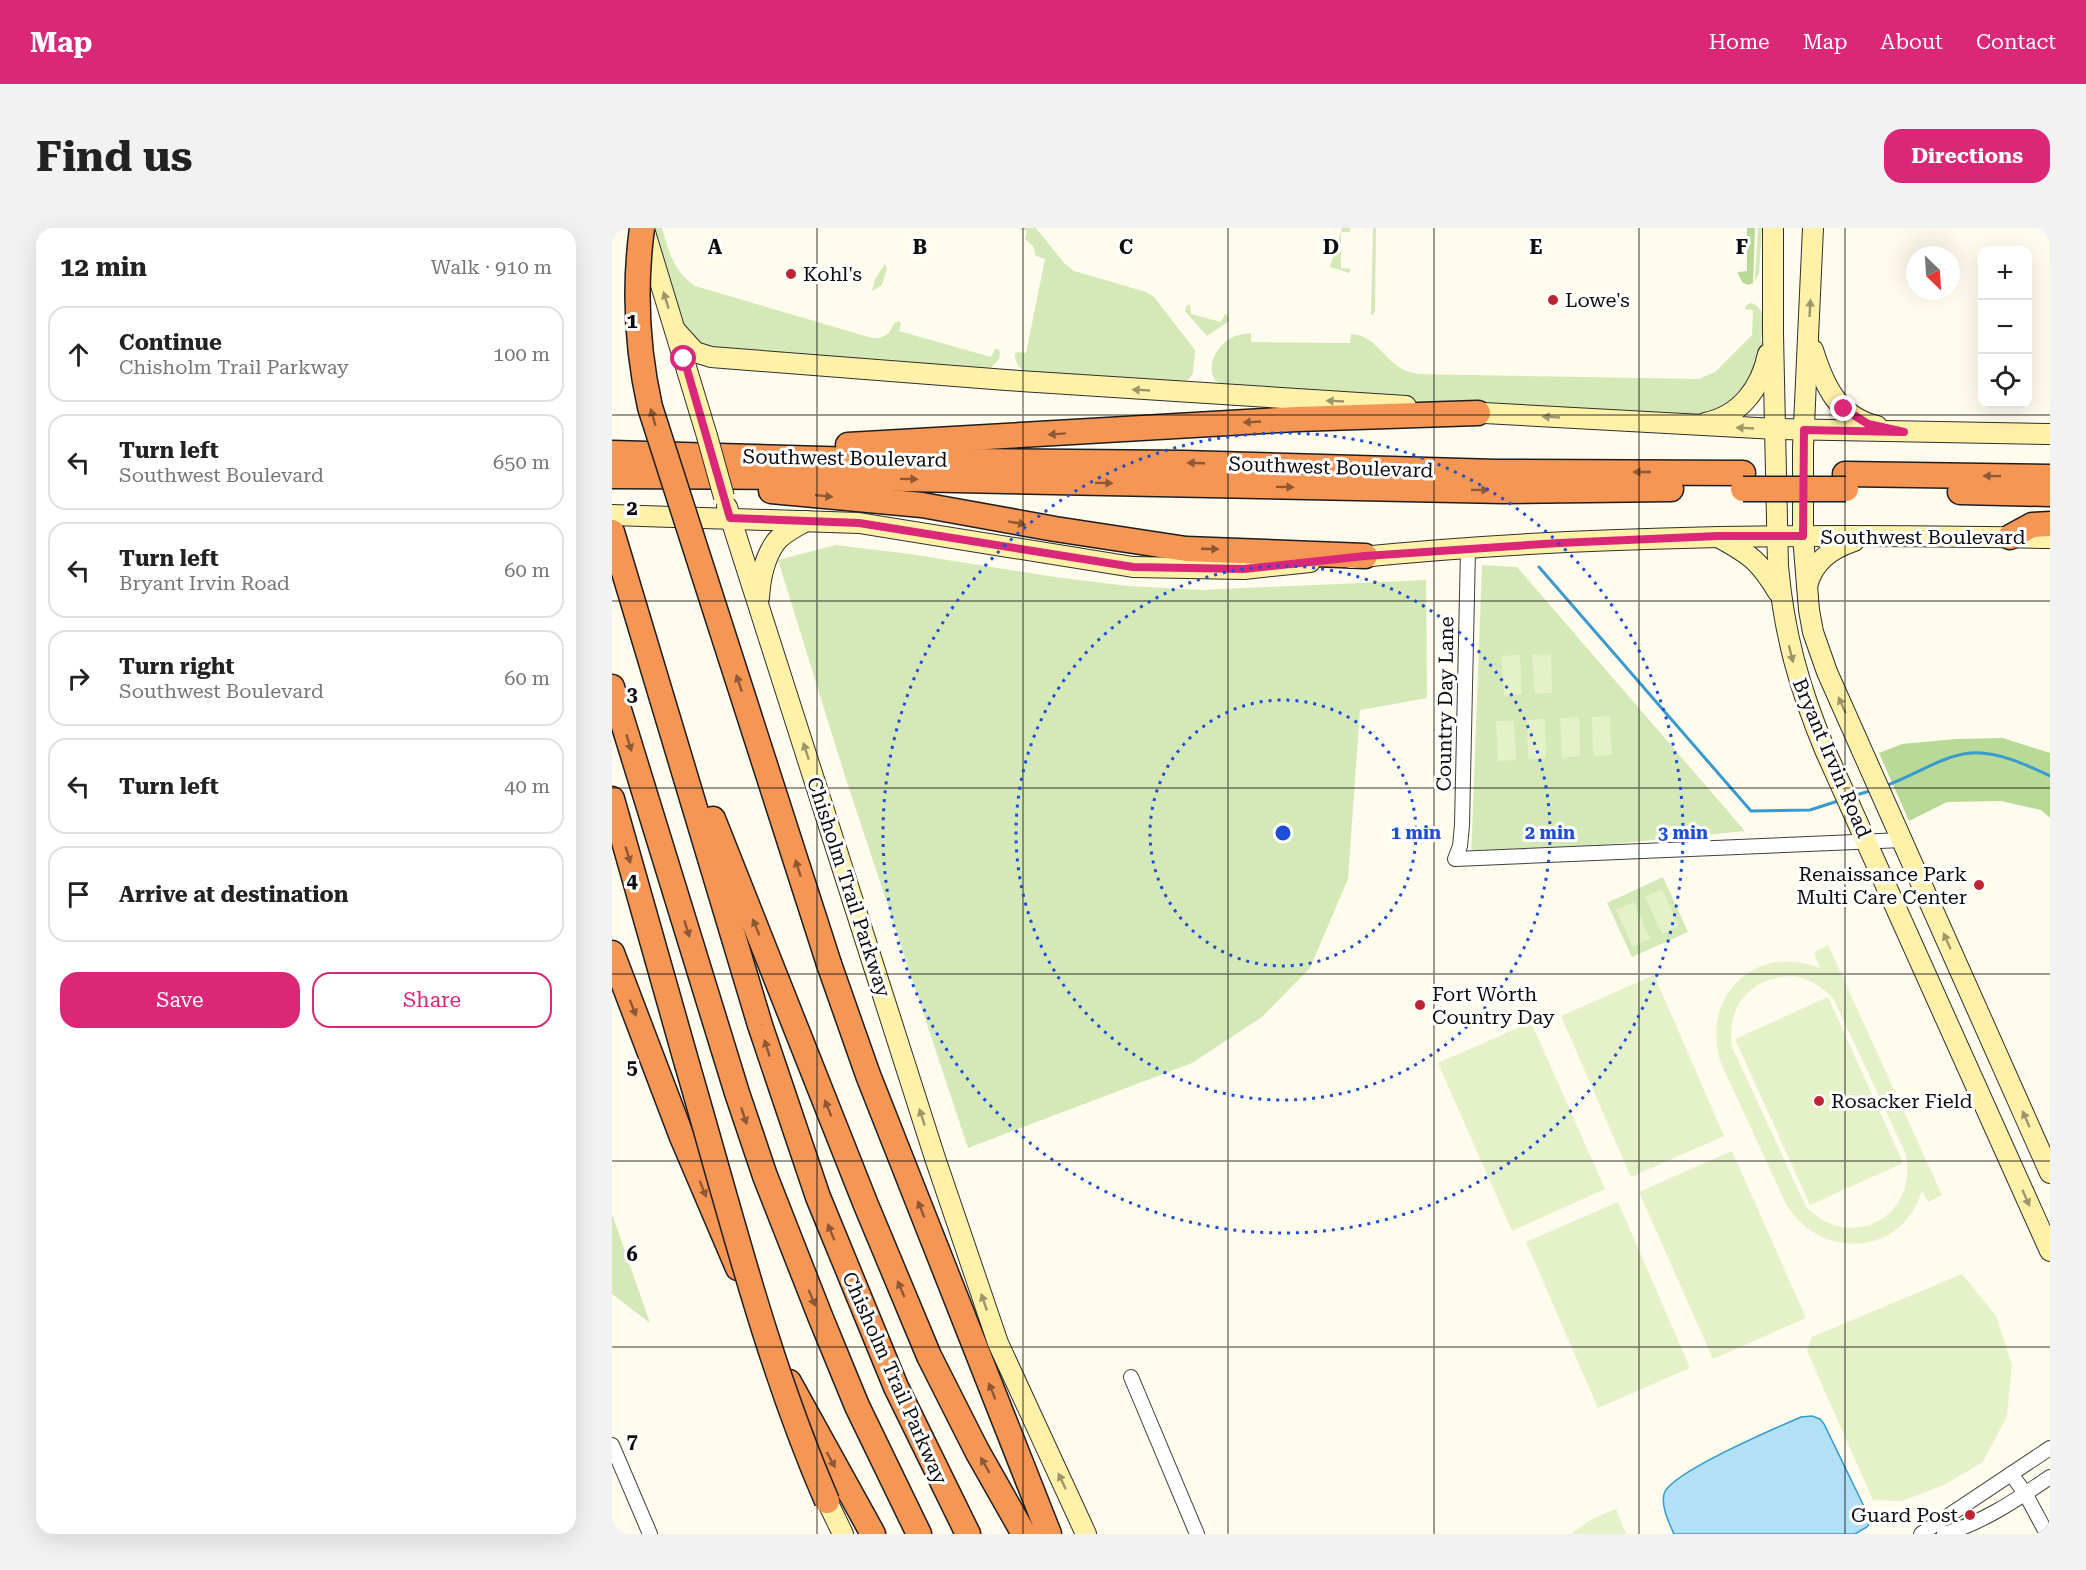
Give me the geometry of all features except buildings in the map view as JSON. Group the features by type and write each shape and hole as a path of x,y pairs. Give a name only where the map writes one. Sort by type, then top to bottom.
{"highway":[{"path":"643,228 638,263 638,318 642,368 650,408 829,964 868,1075 1039,1530"},
{"path":"735,456 854,444 1297,419 1478,413"},
{"name":"Southwest Boulevard","path":"612,453 859,460 1185,463 1743,481 1846,482 2050,477"},
{"name":"Southwest Boulevard","path":"612,476 640,478 808,477 1504,491 1743,481"},
{"path":"640,478 922,506 1186,549 1365,556"},
{"name":"Southwest Boulevard","path":"1846,482 2050,494"},
{"path":"2010,537 2032,525 2050,524"},
{"name":"Chisholm Trail Parkway","path":"612,532 764,1036 818,1197 896,1387 968,1534"},
{"path":"612,687 737,1093 765,1176 857,1406 919,1534"},
{"path":"659,690 929,1356 977,1451 1039,1530"},
{"path":"612,799 776,1368 827,1501"},
{"path":"612,953 719,1227 791,1385 873,1534"}],"main road":[{"name":"Chisholm Trail Parkway","path":"643,228 730,518 935,1158 998,1342 1086,1534"},
{"name":"Bryant Irvin Road","path":"1773,228 1777,537 1781,597 1790,649 1800,685 1837,775 2050,1251"},
{"name":"Bryant Irvin Road","path":"1814,228 1804,430 1803,536 1809,610 1820,652 2050,1173"},
{"path":"675,330 695,352 711,357 1042,383 1368,403 1478,413 1776,429 2050,434"},
{"path":"1697,425 1725,416 1748,398 1762,377 1773,334"},
{"path":"1809,338 1827,389 1844,409 1868,424 1904,432"},
{"name":"Southwest Boulevard","path":"612,515 859,523 1133,567 1244,569 1365,556 1718,536 2050,538"},
{"path":"759,607 763,570 775,542 806,521"},
{"path":"1718,536 1755,559 1781,597"},
{"path":"1806,589 1810,573 1823,557 1838,546 1870,536"},
{"path":"1951,1030 1981,1016"},
{"path":"827,1501 843,1534"}],"street":[{"name":"Country Day Lane","path":"1468,549 1462,825 1460,846 1455,859 1867,841"},
{"path":"1867,841 1903,840"},
{"path":"1131,1377 1197,1534"},
{"path":"612,1445 650,1534"},
{"path":"1921,1534 2050,1448"},
{"path":"2011,1474 2025,1493 2047,1534"},
{"path":"1944,1534 1992,1515 2050,1478"}],"green space":[{"path":"653,228 662,228 677,267 695,286 872,338 886,335 894,323 899,321 901,324 899,331 991,357 995,349 998,349 999,359 990,369 708,352 684,330"},
{"path":"1018,228 1036,228 1065,264 1074,271 1146,292 1154,297 1195,350 1193,373 1189,379 1178,385 1025,372 1016,362 1015,353 1026,353 1045,259 1036,256 1033,246 1025,239 1027,231"},
{"path":"1342,228 1350,228 1350,232 1341,232 1341,268 1350,269 1350,273 1330,267"},
{"path":"1373,228 1376,228 1375,311 1373,315 1371,314"},
{"path":"1747,228 1755,228 1753,283 1749,285 1743,283 1738,274 1738,272 1747,271"},
{"path":"1758,228 1762,228 1759,273 1755,281"},
{"path":"885,264 887,268 882,285 872,291 875,279"},
{"path":"1752,303 1761,311 1764,320 1758,371 1725,409 1692,418 1229,389 1215,380 1212,373 1216,352 1228,340 1239,335 1251,333 1251,342 1350,343 1351,334 1366,338 1399,367 1417,374 1699,379 1715,372 1752,335 1753,310 1745,309 1746,305"},
{"path":"1190,304 1191,314 1221,322 1225,314 1229,321 1207,336 1185,311"},
{"path":"836,545 1128,586 1201,590 1426,580 1427,698 1360,710 1348,879 1310,968 1262,1017 1192,1063 968,1148 844,773 778,560"},
{"path":"1482,565 1517,567 1745,831 1471,858"},
{"path":"1551,654 1552,693 1535,694 1532,655"},
{"path":"1520,655 1522,694 1504,696 1502,656"},
{"path":"1609,716 1612,755 1593,756 1592,717"},
{"path":"1579,717 1580,756 1562,758 1560,718"},
{"path":"1545,719 1546,758 1528,759 1527,720"},
{"path":"1496,721 1514,721 1516,760 1498,761"},
{"path":"2003,738 2050,753 2050,818 2041,810 2001,801 1947,802 1909,821 1879,753 1902,744"},
{"path":"1663,877 1688,932 1632,957 1607,903"},
{"path":"1662,889 1679,926 1662,934 1645,897"},
{"path":"1634,902 1650,939 1633,947 1616,910"},
{"path":"1828,945 1942,1195 1928,1202 1922,1190 1912,1212 1898,1228 1880,1239 1861,1243 1841,1243 1821,1236 1802,1224 1787,1206 1721,1063 1716,1039 1718,1017 1726,997 1738,981 1755,969 1774,963 1796,962 1820,968 1814,952","holes":["1798,977 1815,984 1834,1000 1905,1152 1907,1174 1903,1194 1893,1209 1879,1221 1862,1227 1843,1227 1824,1221 1806,1207 1732,1047 1733,1019 1744,996 1764,982 1777,978"]},
{"path":"1654,975 1724,1136 1631,1177 1561,1016"},
{"name":"Rosacker Field","path":"1828,997 1903,1163 1810,1205 1735,1039"},
{"path":"1531,1022 1605,1189 1512,1231 1438,1063"},
{"path":"1732,1151 1806,1318 1713,1359 1639,1192"},
{"path":"1618,1202 1690,1368 1598,1408 1526,1242"},
{"path":"612,1214 650,1323 612,1294"},
{"path":"1962,1274 1996,1316 2012,1365 2007,1416 1983,1462 1944,1485 1902,1501 1873,1500 1807,1351 1812,1337"},
{"path":"1616,1509 1626,1534 1571,1534 1592,1519"}],"water":[{"path":"1812,1416 1820,1419 1824,1424 1871,1521 1867,1527 1855,1534 1674,1534 1664,1504 1664,1494 1670,1485 1726,1451 1801,1417"}],"waterway":[{"path":"1539,567 1751,811 1810,810 1838,801"},
{"path":"1885,786 1939,762 1971,753 2001,756 2050,776"},
{"path":"1853,796 1873,790"}],"place":[{"name":"Kohl's","path":"791,274"},
{"name":"Lowe's","path":"1553,300"},
{"name":"Renaissance Park Multi Care Center","path":"1979,885"},
{"name":"Fort Worth Country Day","path":"1420,1005"},
{"name":"Rosacker Field","path":"1819,1101"},
{"name":"Guard Post","path":"1970,1515"}],"route":[{"path":"684,359 730,518 859,523 1133,567 1244,569 1365,556 1559,543 1718,536 1803,536 1804,430 1904,432 1868,424 1844,409"}]}
